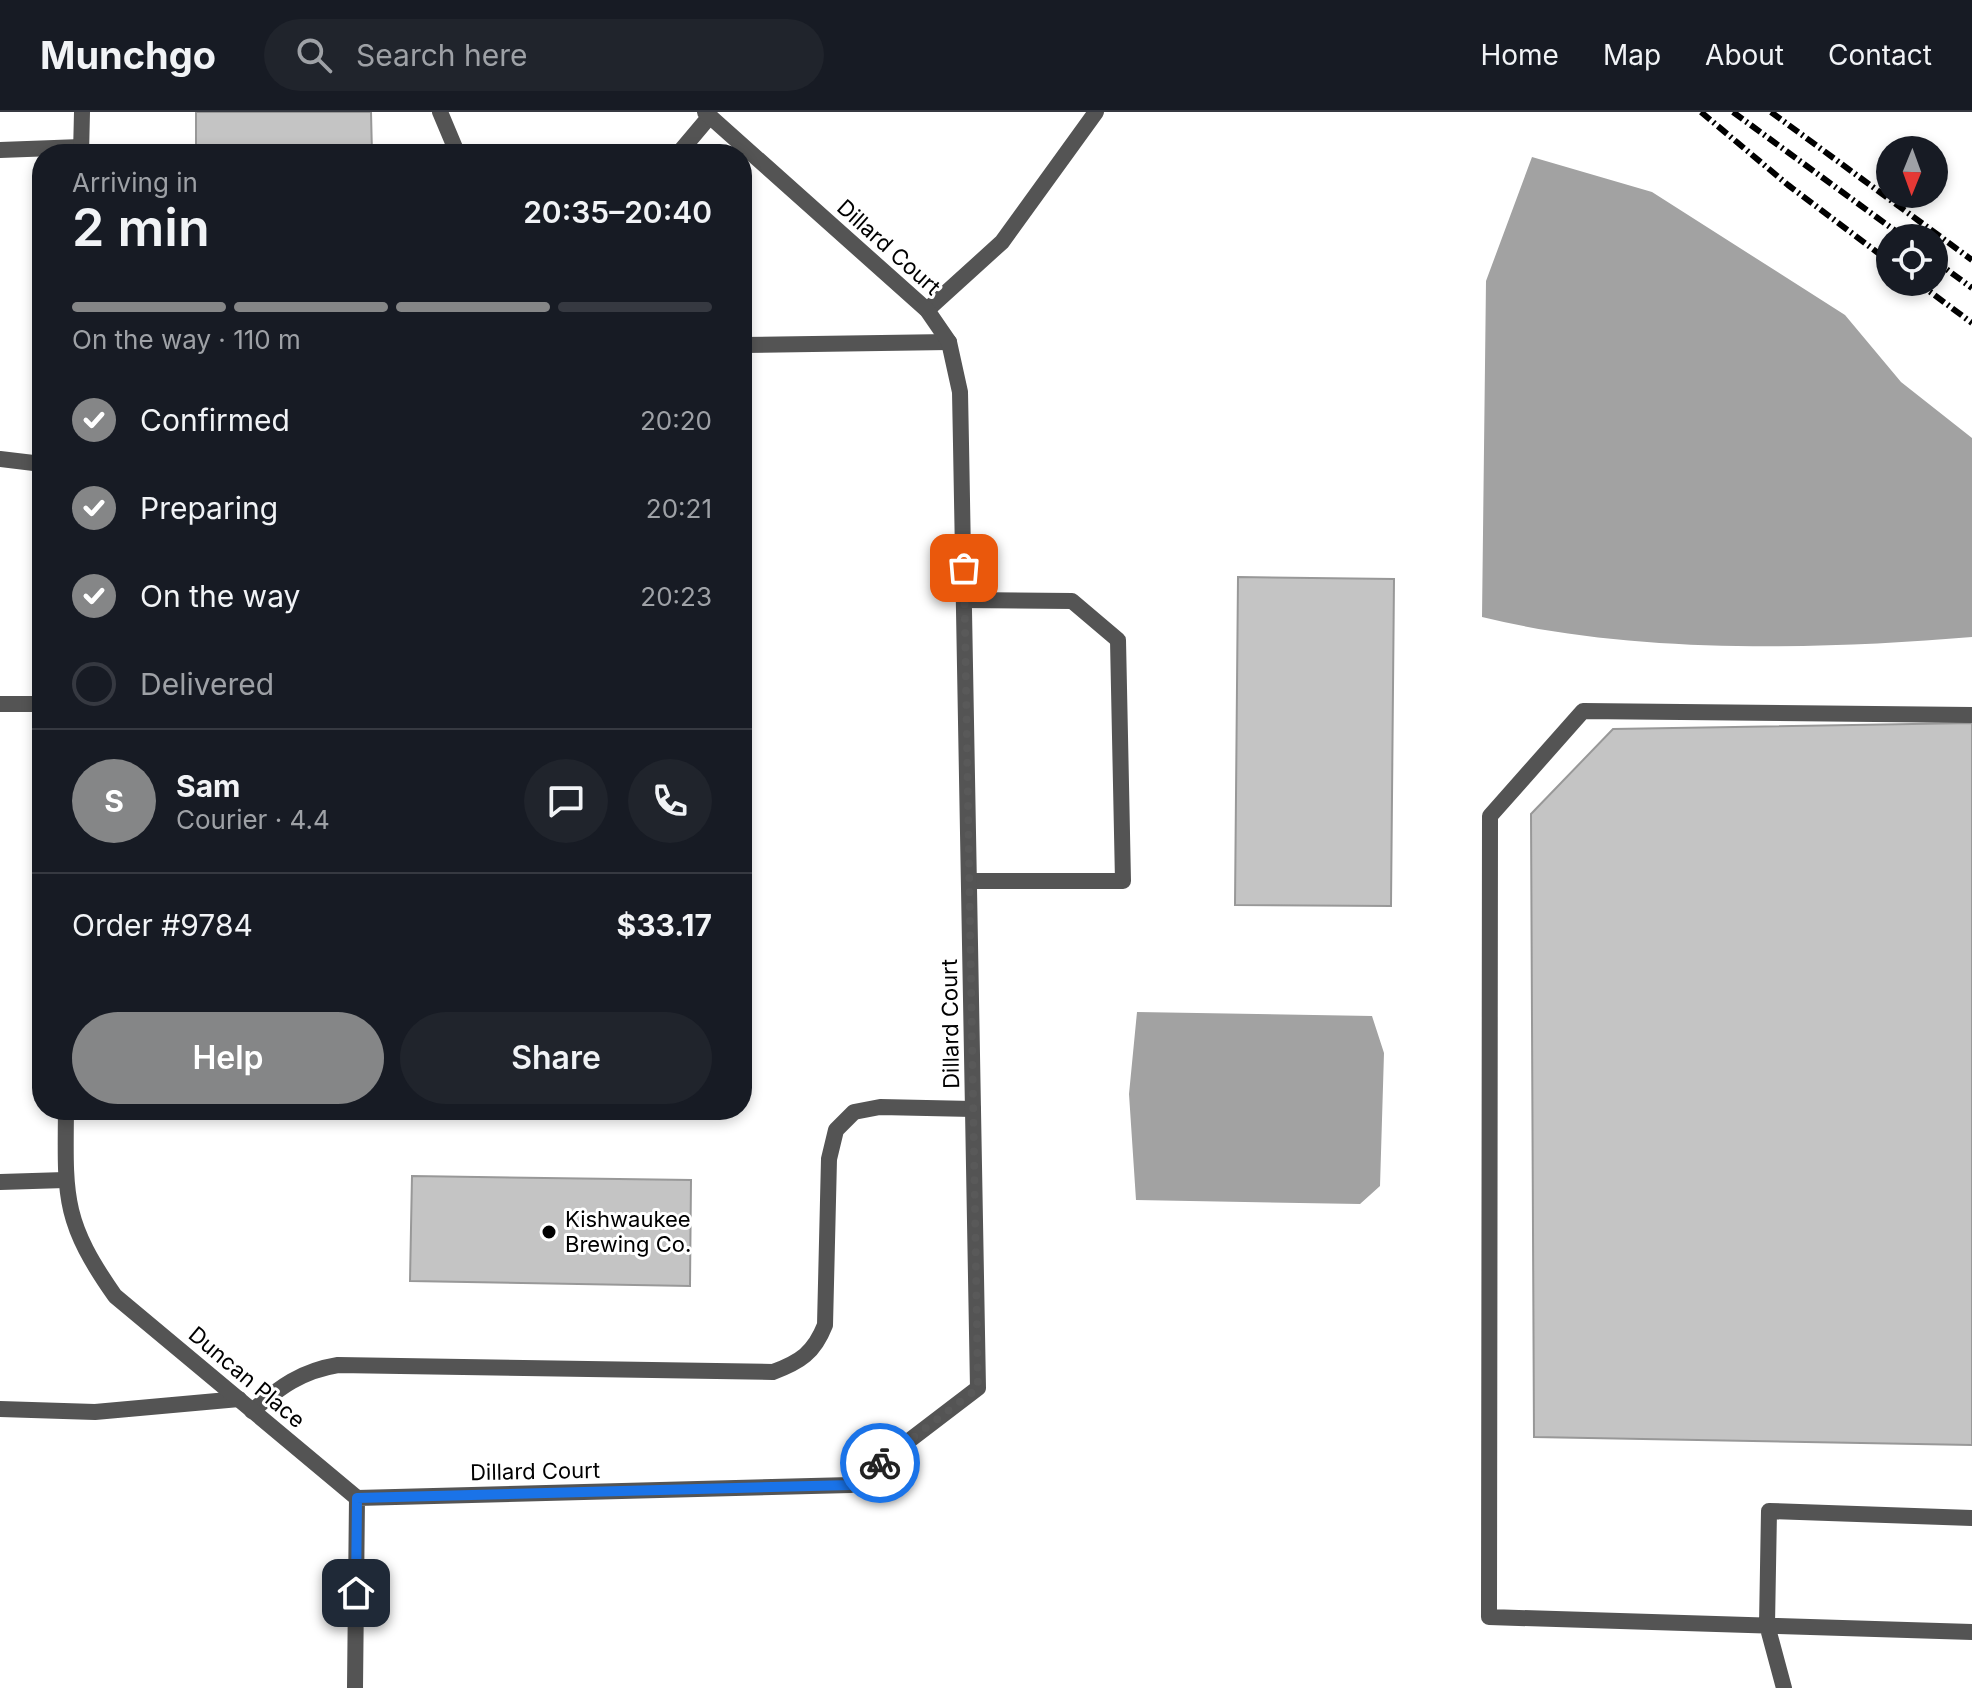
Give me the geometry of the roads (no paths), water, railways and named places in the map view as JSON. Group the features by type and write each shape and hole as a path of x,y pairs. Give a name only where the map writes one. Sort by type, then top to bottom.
{"street":[{"path":"81,144 82,112"},
{"path":"440,112 453,144"},
{"path":"927,310 1002,242 1096,112"},
{"path":"686,144 708,114"},
{"name":"Dillard Court","path":"708,114 742,144"},
{"path":"0,150 32,150"},
{"name":"Dillard Court","path":"357,1498 851,1485 978,1388 960,392 949,342 927,310 752,153"},
{"path":"752,345 949,342"},
{"path":"0,459 32,463"},
{"path":"964,600 1072,601 1118,640 1123,881 969,881"},
{"path":"0,704 32,704"},
{"path":"1972,715 1583,711 1490,816 1489,1617 1972,1632"},
{"path":"252,1411 287,1382 311,1369 338,1365 773,1372 798,1362 817,1347 825,1325 829,1159 836,1130 854,1112 880,1107 973,1109"},
{"name":"Duncan Place","path":"66,1120 65,1180 72,1223 88,1257 115,1296 357,1498"},
{"path":"0,1182 65,1180"},
{"path":"0,1409 95,1412 239,1399"},
{"path":"355,1688 357,1498"},
{"path":"1784,1688 1767,1625 1769,1511 1972,1518"}],"railway":[{"path":"1701,112 1788,185 1876,251"},
{"path":"1733,112 1886,224"},
{"path":"1771,112 1972,260"},
{"path":"1948,270 1972,288"},
{"path":"1936,296 1972,323"}],"place":[{"name":"Kishwaukee Brewing Co.","path":"549,1232"}]}
